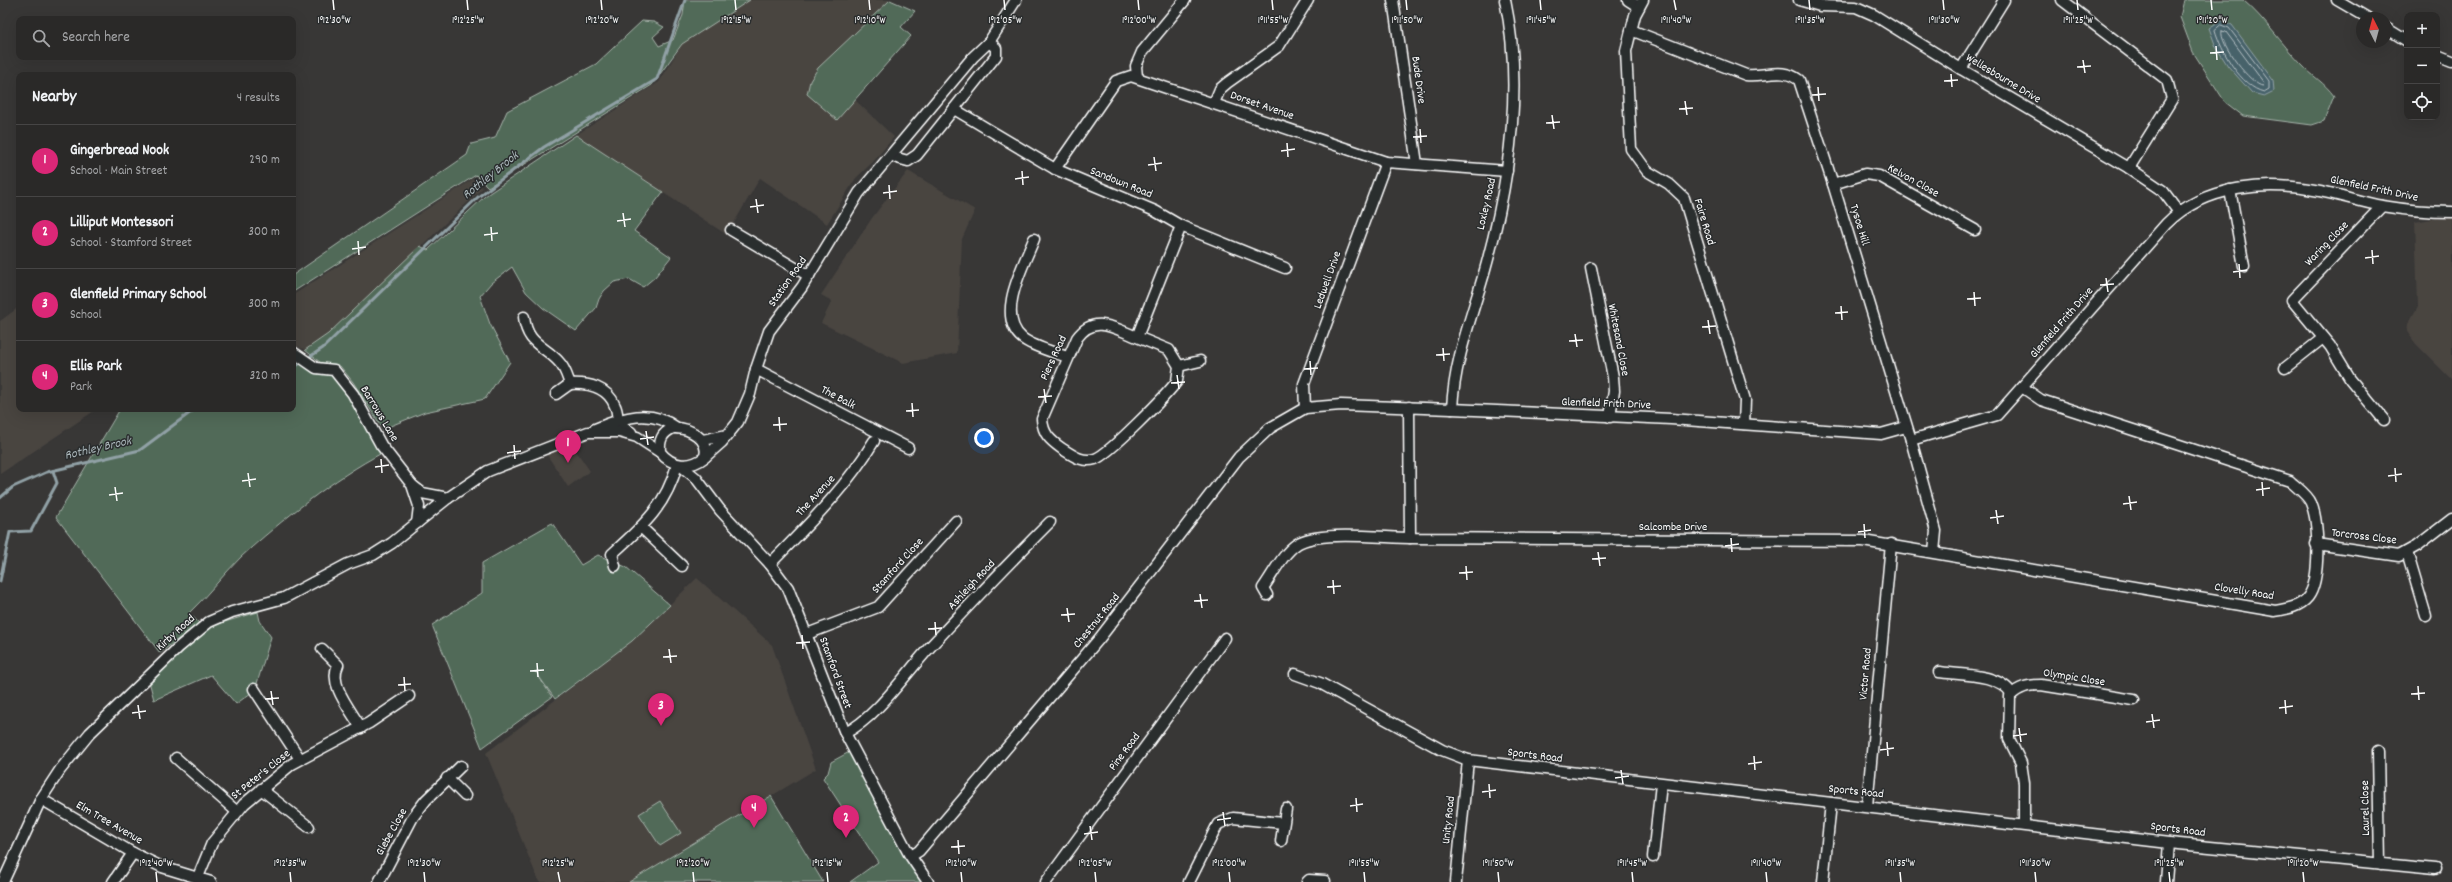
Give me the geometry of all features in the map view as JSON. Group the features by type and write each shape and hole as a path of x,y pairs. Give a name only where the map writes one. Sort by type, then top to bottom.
{"street":[{"name":"Station Road","path":"704,457 727,435 742,413 750,394 756,369 769,331 809,276 859,193 973,57 989,42 1016,0"},
{"path":"1137,77 1136,66 1142,52 1185,0"},
{"path":"1214,103 1220,89 1227,82 1278,46 1308,0"},
{"name":"Bude Drive","path":"1393,0 1417,164"},
{"name":"Loxley Road","path":"1452,409 1453,381 1486,268 1507,171 1511,138 1512,57 1510,20 1505,0"},
{"path":"1628,0 1641,4"},
{"name":"Wellesbourne Drive","path":"1800,0 1820,6 1856,4 1961,69 2129,168 2163,192 2178,211"},
{"path":"1961,69 2004,0"},
{"path":"2062,0 2167,80 2172,99 2129,168"},
{"path":"2337,0 2358,12"},
{"name":"Faire Road","path":"1641,4 1631,30 1626,51 1631,150 1647,171 1669,184 1684,198 1744,400 1744,424"},
{"name":"Tysoe Hill","path":"1631,30 1746,75 1759,76 1780,72 1792,75 1799,80 1833,184 1911,440 1936,531 1934,552"},
{"path":"2392,31 2404,38"},
{"path":"892,154 902,160 912,160 996,56 996,48 989,42"},
{"path":"2440,57 2452,61"},
{"name":"Dorset Avenue","path":"1055,169 1116,81 1125,76 1137,77 1386,162 1507,171"},
{"name":"Sandown Road","path":"954,109 1055,169 1155,211 1181,226 1285,268"},
{"name":"Ledwell Drive","path":"1305,408 1304,384 1386,162"},
{"name":"Kelvon Close","path":"1833,184 1865,174 1879,176 1975,230"},
{"name":"Glenfield Frith Drive","path":"1911,440 1997,415 2178,211 2198,199 2230,190 2270,185 2319,191 2382,206 2422,212 2452,212"},
{"path":"2230,190 2244,266"},
{"name":"Waring Close","path":"2323,338 2292,300 2382,206"},
{"path":"1137,337 1181,226"},
{"path":"731,230 809,276"},
{"path":"1034,240 1010,304 1011,318 1015,330 1023,339 1067,357"},
{"name":"Whitesand Close","path":"1591,268 1613,377 1614,392 1610,417"},
{"path":"524,317 528,333 533,341 558,360 565,370 570,384"},
{"name":"Piers Road","path":"1092,324 1102,324 1169,350 1179,366 1177,381 1173,387 1105,454 1088,460 1073,457 1047,436 1042,428 1045,409 1067,357 1083,329 1092,324"},
{"path":"2285,368 2323,338 2350,379 2384,420"},
{"name":"Barrows Lane","path":"296,354 316,368 334,370 353,394 381,445 412,486"},
{"path":"1179,366 1202,361"},
{"name":"The Balk","path":"756,369 908,448"},
{"path":"556,394 570,384 588,385 602,390 616,407 618,420 623,428 660,452 665,458 679,465 691,464 704,457"},
{"name":"Clovelly Road","path":"1934,552 2275,611 2292,608 2308,597 2315,580 2317,521 2310,501 2290,481 2041,400 2022,387"},
{"name":"Glenfield Frith Drive","path":"1305,408 1341,404 1409,407 1744,424 1881,434 1906,427"},
{"path":"1409,407 1410,538"},
{"name":"Chestnut Road","path":"911,856 919,851 1099,639 1239,458 1270,428 1305,408"},
{"name":"Kirby Road","path":"3,882 41,799 60,770 90,733 179,648 210,622 232,612 284,598 348,564 381,550 448,498 488,471 618,420 632,416 652,416 677,428"},
{"path":"660,452 663,434 677,428 684,429 703,440 706,446 700,471 702,486"},
{"path":"588,432 608,431 637,438"},
{"path":"703,440 727,435"},
{"name":"The Avenue","path":"770,564 839,492 856,470 874,441"},
{"path":"615,566 612,554 642,528 661,505 672,485 679,465"},
{"name":"Stamford Street","path":"679,465 702,486 720,510 770,564 788,588 807,634 826,690 845,733 911,856 928,882"},
{"path":"412,486 422,493 448,498"},
{"path":"412,486 419,506 417,523"},
{"name":"Torcross Close","path":"2316,544 2399,556 2407,552 2452,519"},
{"name":"Stamford Close","path":"807,634 878,607 956,521"},
{"name":"Ashleigh Road","path":"845,733 854,729 870,715 930,647 1050,522"},
{"path":"642,528 682,566"},
{"name":"Salcombe Drive","path":"1267,595 1263,588 1290,550 1304,540 1322,536 1863,541 1891,544 1934,552"},
{"name":"Victor Road","path":"1867,806 1891,544"},
{"name":"Torcross Close","path":"2407,552 2426,616"},
{"name":"Pine Road","path":"1046,882 1225,638"},
{"path":"322,649 338,665 335,671 336,684 361,728"},
{"path":"1939,672 1990,679 2003,684 2012,694 2009,710 2010,739 2021,763 2024,782 2024,825"},
{"name":"Sports Road","path":"1295,674 1320,683 1442,750 1468,760 1661,784 1867,806 2169,843 2435,868"},
{"name":"Olympic Close","path":"2012,694 2016,690 2030,685 2041,685 2134,700"},
{"path":"254,689 300,759"},
{"name":"St Peter's Close","path":"198,877 212,843 236,811 261,789 300,759 361,728 409,696"},
{"name":"Laurel Close","path":"2378,751 2380,864"},
{"path":"176,758 236,811"},
{"name":"Unity Road","path":"1456,882 1468,760"},
{"name":"Glebe Close","path":"379,882 413,817 447,778 461,766"},
{"path":"447,778 466,796"},
{"path":"1653,857 1661,784"},
{"path":"261,789 309,827"},
{"name":"Elm Tree Avenue","path":"41,799 133,853 162,867 211,882"},
{"path":"1823,882 1832,803"},
{"path":"1281,841 1286,809"},
{"path":"1189,882 1218,824 1233,818 1283,823"},
{"path":"2166,882 2169,843"},
{"path":"112,882 133,853"},
{"path":"1307,882 1309,880 1325,881"}],"shaded area":[{"path":"734,0 890,0 862,28 837,119 854,99 894,137 873,162 856,178 827,224 760,178 727,235 576,135 659,82 693,26"},
{"path":"908,171 975,210 962,239 957,353 903,363 821,323 832,301 821,295 872,218"},
{"path":"473,179 483,188 328,334 305,350 296,346 296,293"},
{"path":"2431,219 2452,219 2452,380 2416,344 2407,332 2408,324 2418,306 2415,222"},
{"path":"16,309 16,412 93,412 0,474 0,321"},
{"path":"567,444 572,445 590,471 568,487 547,455"},
{"path":"697,578 772,645 816,769 629,882 539,882 486,753 632,641"}],"green space":[{"path":"685,0 750,0 682,44 652,85 488,187 476,175 296,290 296,273 467,155 471,144 495,138 507,111 596,64 642,21 654,22 664,27 653,37 659,46 673,40 683,15"},
{"path":"890,0 915,11 901,27 911,36 837,120 807,94 810,81 818,68"},
{"path":"2184,0 2243,0 2259,15 2301,64 2327,87 2334,96 2324,121 2312,125 2243,116 2225,102 2193,52 2180,17"},
{"path":"576,135 663,192 634,231 671,257 655,277 643,287 629,279 614,282 604,291 596,308 576,331 543,308 526,292 512,267 491,283 480,296 490,324 510,362 485,399 425,412 383,429 353,382 340,366 321,363 305,350 328,334 420,246 428,250 485,196"},
{"path":"296,360 312,371 332,375 350,396 382,453 346,474 308,501 241,557 189,613 199,623 160,653 56,517 118,412 296,412"},
{"path":"552,523 581,565 598,555 626,567 670,605 632,641 555,699 535,671 552,697 482,748 432,625 482,593 482,563"},
{"path":"258,612 260,621 271,637 255,690 236,704 211,675 154,700 149,681 208,627"},
{"path":"853,750 928,882 850,882 878,862 823,778 828,773 831,762"},
{"path":"771,796 823,882 629,882"},
{"path":"660,801 681,833 660,846 639,814"}],"water":[{"path":"2221,20 2232,25 2273,80 2274,91 2264,96 2252,93 2228,66 2216,47 2209,28"}],"waterway":[{"name":"Rothley Brook","path":"296,366 323,348 478,197 544,147 657,79 685,0"},
{"name":"Rothley Brook","path":"0,498 13,487 47,472 140,450 191,412"},
{"path":"0,581 10,532 31,531 57,483 53,471"}],"place":[{"name":"Gingerbread Nook","path":"568,463"},
{"name":"Glenfield Primary School","path":"661,726"},
{"name":"Ellis Park","path":"754,828"},
{"name":"Lilliput Montessori","path":"846,838"}]}
